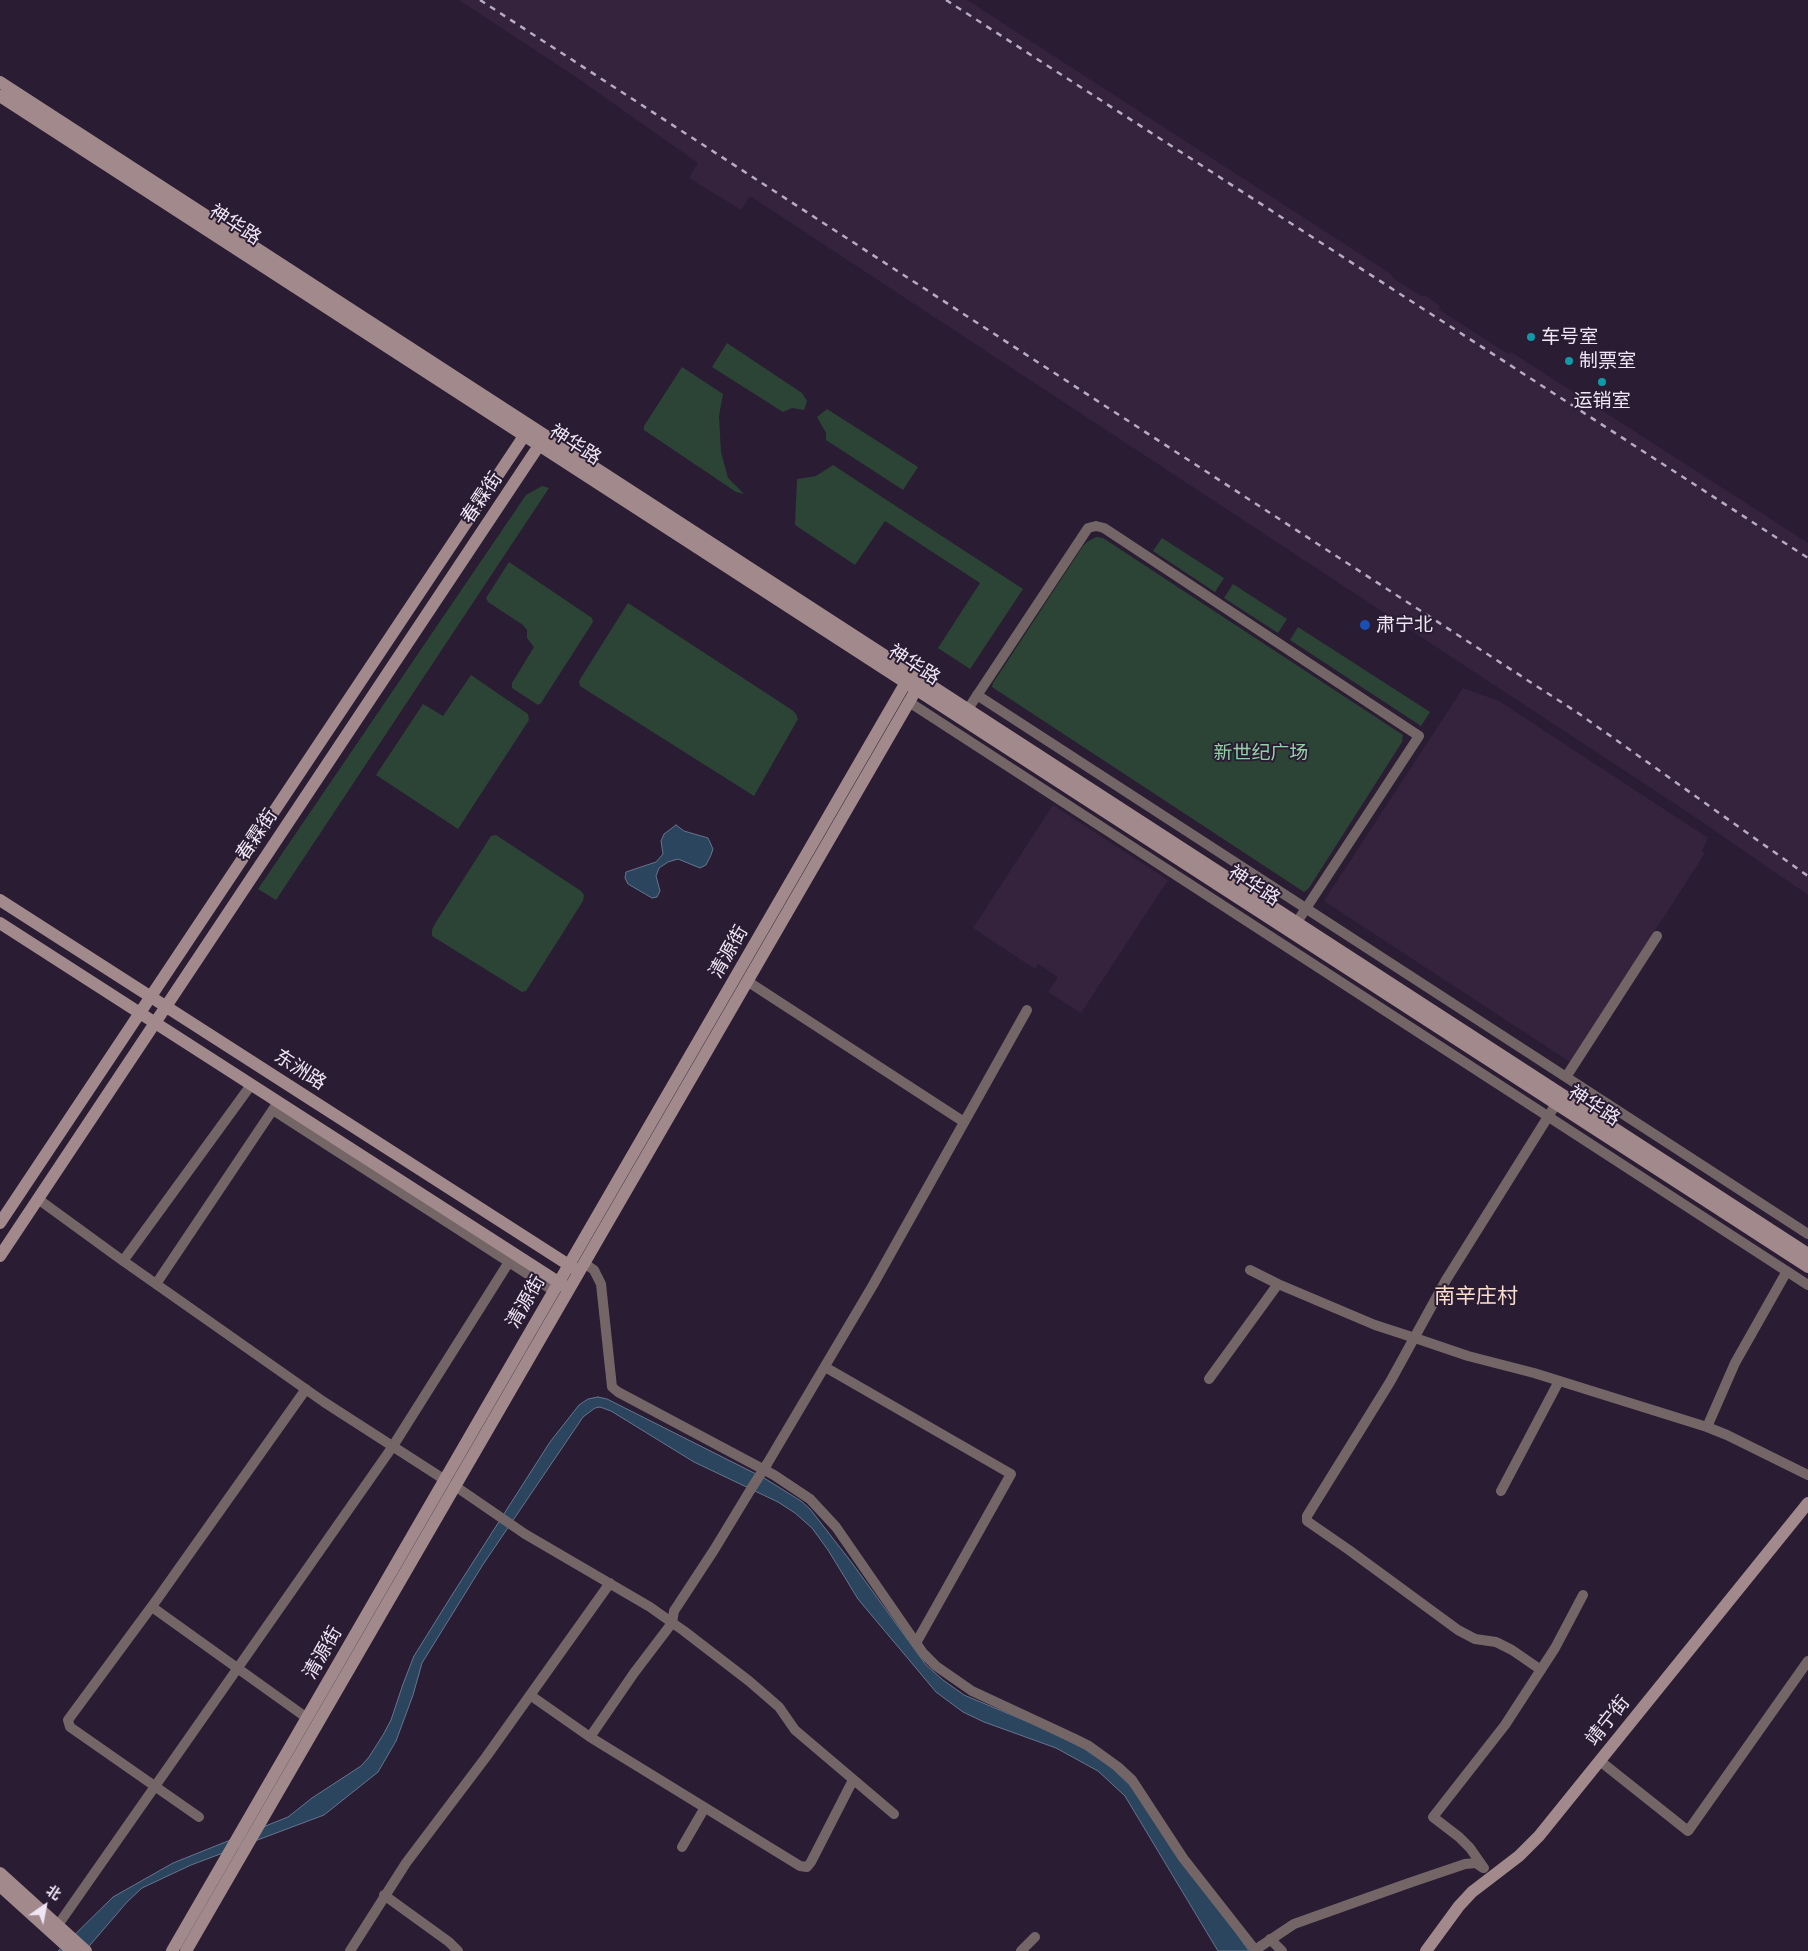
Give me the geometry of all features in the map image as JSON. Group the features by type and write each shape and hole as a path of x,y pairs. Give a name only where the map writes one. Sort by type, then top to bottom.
{"main road":[{"name":"神华路","path":"0,82 1556,1104 1808,1267"},
{"name":"神华路","path":"0,96 528,430"},
{"name":"春霖街","path":"0,1223 528,430"},
{"name":"春霖街","path":"0,1256 543,440"},
{"name":"神华路","path":"914,681 968,709 1808,1254"},
{"name":"清源街","path":"186,1951 561,1288 577,1267 747,981 909,702 914,681"},
{"name":"清源街","path":"577,1267 914,681"},
{"name":"东洲路","path":"0,900 577,1267"},
{"name":"东洲路","path":"0,923 251,1085 276,1106 511,1258 561,1288"},
{"name":"清源街","path":"172,1951 307,1718 450,1483"},
{"name":"靖宁街","path":"1426,1951 1459,1906 1488,1873 1519,1856 1539,1836 1808,1503"},
{"path":"0,1873 58,1925 72,1951"},
{"path":"0,1886 65,1938 86,1951"}],"street":[{"path":"968,709 1088,528 1096,526 1104,528 1419,736 1297,922"},
{"path":"977,695 1808,1234"},
{"path":"909,702 1808,1285"},
{"path":"1566,1078 1657,936"},
{"path":"747,981 964,1122"},
{"path":"590,1737 634,1673 672,1623 674,1611 767,1464 873,1285 1026,1010"},
{"path":"123,1261 251,1085"},
{"path":"1541,1670 1512,1650 1496,1642 1475,1639 1458,1630 1350,1550 1307,1521 1306,1516 1390,1382 1446,1280 1556,1104"},
{"path":"156,1284 276,1106"},
{"path":"38,1199 306,1389 511,1524 650,1607 757,1688 779,1707 795,1730 894,1814"},
{"path":"58,1925 392,1446 511,1258"},
{"path":"577,1267 594,1270 601,1284 612,1387 618,1392 774,1475 810,1499 836,1527 916,1643 936,1666 972,1691 1089,1746 1118,1767 1132,1780 1183,1858 1257,1949 1294,1924 1456,1867 1476,1863 1488,1873"},
{"path":"1250,1270 1278,1284 1375,1325 1468,1356 1558,1381 1707,1427 1808,1475"},
{"path":"1707,1427 1735,1362 1787,1271"},
{"path":"1209,1379 1278,1284"},
{"path":"825,1367 1011,1474 916,1643"},
{"path":"1501,1491 1558,1381"},
{"path":"199,1817 70,1727 68,1720 152,1607 306,1389"},
{"path":"350,1951 406,1863 454,1801 610,1583"},
{"path":"1488,1873 1470,1848 1433,1817 1505,1725 1555,1648 1583,1595"},
{"path":"152,1607 307,1718"},
{"path":"1600,1761 1688,1831 1808,1661"},
{"path":"530,1696 590,1737 704,1809 800,1866 807,1867 853,1780"},
{"path":"682,1847 704,1809"},
{"path":"384,1895 449,1942 458,1951"},
{"path":"1021,1951 1035,1937"},
{"path":"1270,1939 1282,1951"}],"shaded area":[{"path":"459,0 967,0 1391,274 1393,278 1421,296 1426,296 1440,306 1438,309 1508,354 1511,352 1808,543 1808,895 1689,813 750,196 741,210 689,178 698,163 573,75"},
{"path":"1463,688 1499,701 1708,838 1702,851 1705,853 1570,1062 1324,901"},
{"path":"1053,805 1168,880 1081,1013 1048,992 1058,977 1038,964 1035,969 973,928"}],"green space":[{"path":"727,343 802,393 807,401 804,410 792,408 783,412 712,367"},
{"path":"682,367 723,394 719,416 721,452 728,478 744,494 736,492 644,430 644,426"},
{"path":"827,409 918,467 903,490 826,440 826,433 817,417"},
{"path":"833,465 1023,589 970,669 938,648 980,583 885,521 855,565 795,525 797,479 816,476"},
{"path":"542,486 549,488 276,900 258,889 526,495"},
{"name":"新世纪广场","path":"1096,537 1103,538 1403,735 1402,742 1309,888 1304,892 992,687 1083,546"},
{"path":"1162,538 1224,578 1215,592 1153,551"},
{"path":"509,562 592,618 593,622 538,705 512,688 512,683 534,647 527,638 527,630 523,625 488,602 486,598"},
{"path":"1233,584 1287,619 1278,633 1224,598"},
{"path":"628,603 796,714 798,719 754,796 580,686 579,681"},
{"path":"1298,627 1430,712 1421,726 1290,640"},
{"path":"471,675 528,714 529,720 458,829 376,775 423,704 443,716"},
{"path":"496,835 581,891 584,895 583,901 526,991 522,992 432,936 432,930 436,922 491,836"}],"water":[{"path":"676,825 684,831 708,838 713,849 706,865 700,868 678,859 668,862 659,868 656,876 660,891 657,897 652,898 628,884 625,878 626,872 656,862 663,854 661,841 664,834"},
{"path":"598,1397 607,1399 764,1478 801,1501 810,1509 852,1563 926,1665 943,1680 964,1695 1040,1727 1083,1748 1111,1767 1134,1789 1249,1951 1218,1951 1125,1796 1098,1771 1056,1748 984,1722 963,1712 936,1692 858,1599 812,1528 795,1513 778,1502 694,1462 611,1411 600,1407 595,1408 583,1417 482,1566 422,1663 413,1695 396,1741 378,1772 324,1815 191,1865 142,1888 127,1902 85,1951 58,1951 113,1897 173,1863 288,1817 312,1798 361,1766 369,1757 391,1720 414,1656 550,1442 579,1405 588,1399"}],"railway":[{"path":"480,0 1578,713 1808,876"},
{"path":"946,0 1808,558"}],"place":[{"name":"车号室","path":"1531,337"},
{"name":"制票室","path":"1569,361"},
{"name":"运销室","path":"1602,382"},
{"name":"肃宁北","path":"1365,625"}],"district":[{"name":"南辛庄村","path":"1476,1297"}]}
